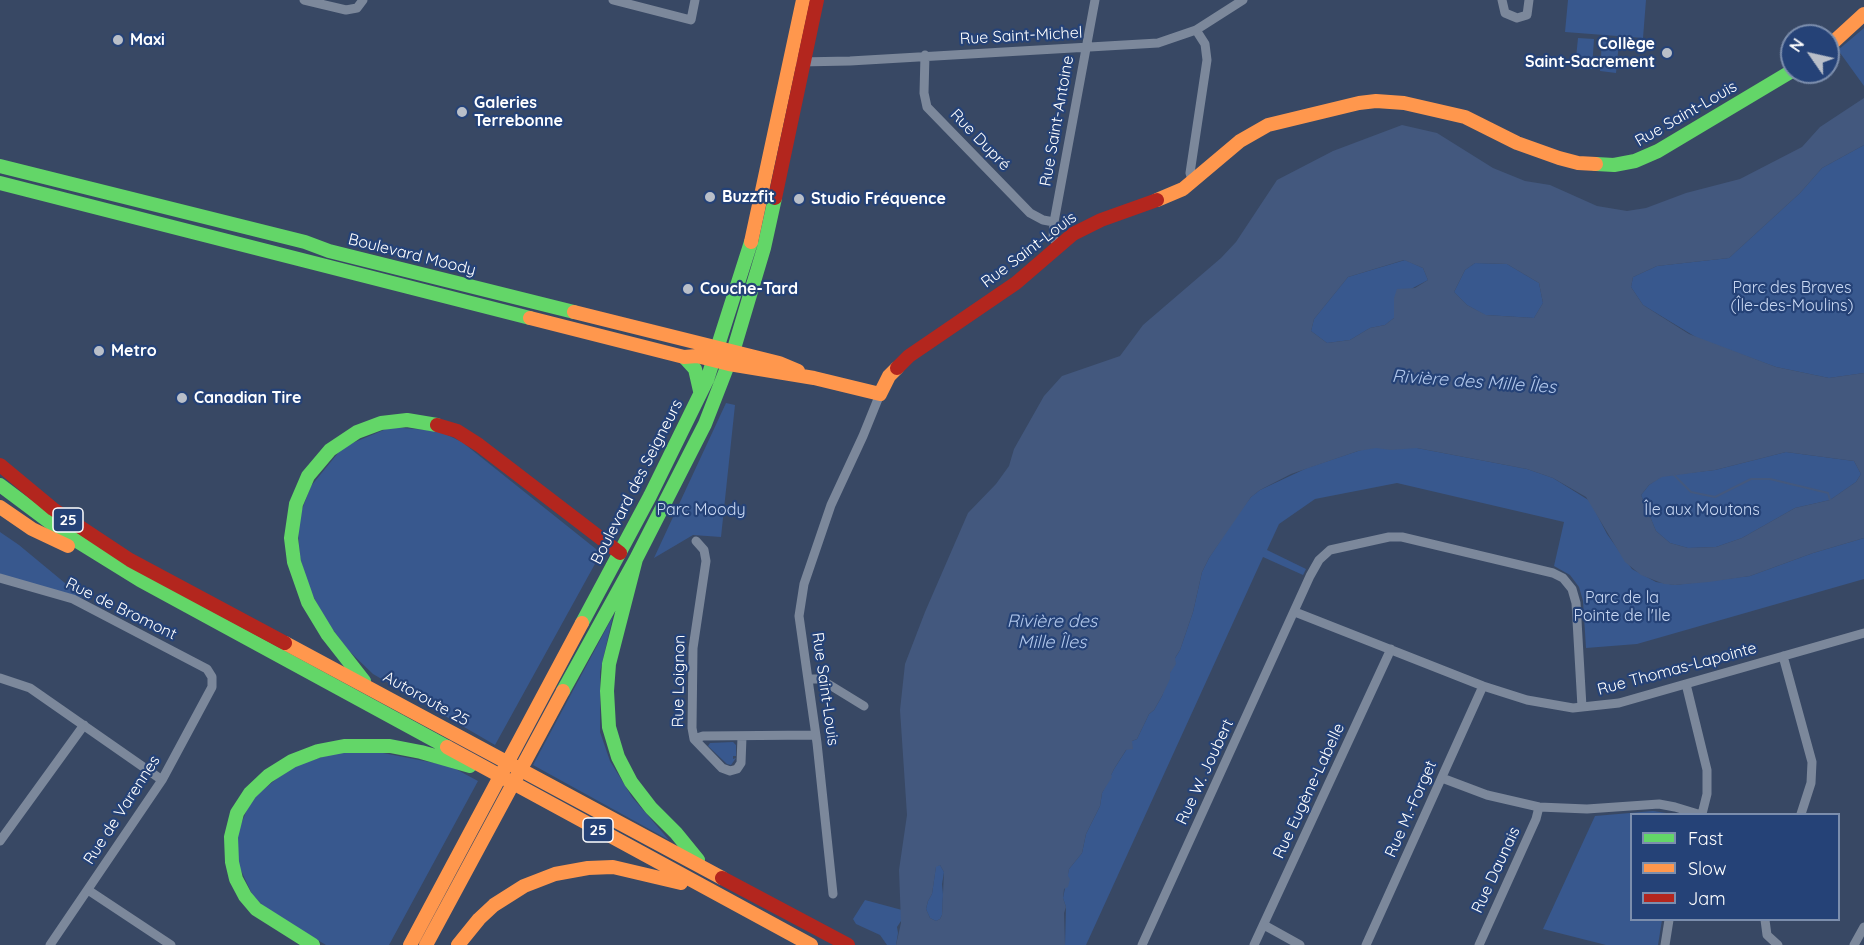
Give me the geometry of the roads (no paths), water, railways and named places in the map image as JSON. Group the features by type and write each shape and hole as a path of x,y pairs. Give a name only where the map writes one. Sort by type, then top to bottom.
{"main road":[{"name":"Boulevard des Seigneurs","path":"410,945 495,802 524,748 669,459 717,355 753,236 803,0"},
{"name":"Boulevard des Seigneurs","path":"524,748 636,559 699,437 731,358 764,248 818,0"},
{"path":"1840,36 1864,14"},
{"name":"Rue Saint-Louis","path":"880,394 889,376 909,356 1016,283 1084,227 1168,196 1193,182 1240,141 1265,126 1292,118 1376,101 1421,106 1461,116 1523,146 1559,158 1596,165 1620,165 1658,151 1780,78"},
{"name":"Boulevard Moody","path":"0,166 293,239 717,355 779,363 814,378 880,394"},
{"name":"Boulevard Moody","path":"0,183 684,357 717,355"},
{"path":"684,357 696,372 700,391"},
{"path":"369,687 328,635 313,610 298,578 292,546 293,515 304,483 324,456 349,436 374,425 399,420 423,421 449,428 479,445 620,553"},
{"name":"Autoroute 25","path":"0,465 53,509 120,553 848,945"},
{"name":"Autoroute 25","path":"0,485 64,533 140,580 811,945"},
{"path":"0,507 32,529 140,580"},
{"path":"636,559 609,664 606,691 609,727 618,757 631,783 644,801 676,833 704,868"},
{"path":"313,945 256,909 245,896 236,879 231,853 233,828 241,806 256,787 274,772 300,758 318,751 354,745 399,748 486,770"},
{"name":"Boulevard des Seigneurs","path":"426,945 442,917 495,802"},
{"path":"458,945 479,919 504,898 534,881 566,871 613,867 710,890"},
{"path":"434,945 442,917"}],"street":[{"path":"304,0 346,10 357,8 363,0"},
{"path":"613,0 691,20 695,0"},
{"name":"Rue Saint-Antoine","path":"1059,246 1054,239 1054,222 1095,0"},
{"name":"Rue Saint-Michel","path":"790,61 1158,43 1196,30 1242,0"},
{"path":"1502,0 1505,13 1517,18 1527,15 1529,0"},
{"path":"1193,182 1190,173 1207,51 1196,30"},
{"name":"Rue Dupré","path":"925,55 924,93 927,107 1030,213 1043,220 1054,222"},
{"name":"Rue Saint-Louis","path":"833,894 816,735 799,624 804,584 831,504 866,431 880,394"},
{"name":"Rue W. Joubert","path":"1142,945 1315,567 1324,555 1341,547 1389,537 1410,538 1553,573 1565,580 1574,595 1582,707"},
{"name":"Rue Loignon","path":"696,541 704,550 706,561 693,648 692,728 694,739 703,736 816,735"},
{"name":"Rue de Bromont","path":"0,578 74,599 207,669 212,677 212,687"},
{"name":"Rue Thomas-Lapointe","path":"1294,612 1483,686 1540,703 1582,707 1619,703 1864,633"},
{"name":"Rue Eugène-Labelle","path":"1254,945 1391,649"},
{"path":"1783,656 1812,762 1811,783 1801,813"},
{"path":"0,678 30,688 162,780"},
{"path":"808,679 820,679 864,706"},
{"path":"1686,684 1707,770 1707,794 1700,813"},
{"name":"Rue M.-Forget","path":"1366,945 1483,686"},
{"name":"Rue de Varennes","path":"50,945 162,780 212,687"},
{"path":"0,841 84,725"},
{"path":"694,739 718,765 730,771 737,769 741,763 742,737"},
{"path":"1442,778 1487,795 1539,807 1571,809 1659,804 1696,813"},
{"name":"Rue Daunais","path":"1479,945 1536,819 1539,807"},
{"path":"88,890 171,945"},
{"path":"1665,945 1669,921"},
{"path":"1765,921 1764,929 1767,935 1778,945"},
{"path":"1264,925 1300,945"},
{"path":"1854,945 1864,927"}],"water":[{"name":"Rivière des Mille Îles","path":"1864,98 1864,145 1822,168 1800,193 1729,258 1657,266 1633,277 1631,287 1643,305 1689,334 1776,367 1829,378 1864,373 1864,538 1813,553 1750,576 1709,582 1664,584 1641,575 1625,562 1586,497 1553,478 1527,469 1417,448 1391,450 1376,448 1358,451 1291,474 1251,497 1202,572 1193,612 1175,658 1176,664 1170,673 1170,679 1137,739 1132,741 1133,749 1126,750 1114,769 1086,834 1082,853 1069,869 1070,879 1068,887 1064,889 1063,898 1066,907 1064,913 1065,945 896,945 901,923 899,870 907,815 900,710 905,664 968,513 996,484 1009,466 1014,449 1044,396 1062,376 1120,356 1143,325 1221,258 1236,242 1277,180 1333,151 1402,125 1437,133 1493,168 1525,181 1550,185 1597,206 1627,211 1646,208 1686,193 1740,179 1802,147 1820,127","holes":["1404,260 1423,268 1428,280 1415,288 1397,289 1394,298 1394,318 1385,325 1370,328 1350,340 1327,343 1311,331 1314,319 1348,277","1475,263 1507,264 1539,283 1543,303 1534,318 1486,315 1467,305 1454,292 1465,270","1786,452 1854,461 1861,474 1856,482 1830,500 1795,508 1742,538 1716,547 1688,548 1670,543 1656,531 1641,495 1649,485 1662,477 1715,470","940,865 944,872 942,915 936,921 930,918 926,909 932,894 936,867"]}],"waterway":[{"path":"1673,474 1691,492 1715,497 1751,479 1770,479 1828,493 1830,500"}],"place":[{"name":"Maxi","path":"118,40"},
{"name":"Collège Saint-Sacrement","path":"1667,53"},
{"name":"Galeries Terrebonne","path":"462,112"},
{"name":"Buzzfit","path":"710,197"},
{"name":"Studio Fréquence","path":"799,199"},
{"name":"Couche-Tard","path":"688,289"},
{"name":"Metro","path":"99,351"},
{"name":"Canadian Tire","path":"182,398"}],"park label":[{"name":"Parc des Braves (Île-des-Moulins)","path":"1792,297"},
{"name":"Parc Moody","path":"701,510"},
{"name":"Île aux Moutons","path":"1702,510"},
{"name":"Parc de la Pointe de l'Ile","path":"1622,607"}]}
